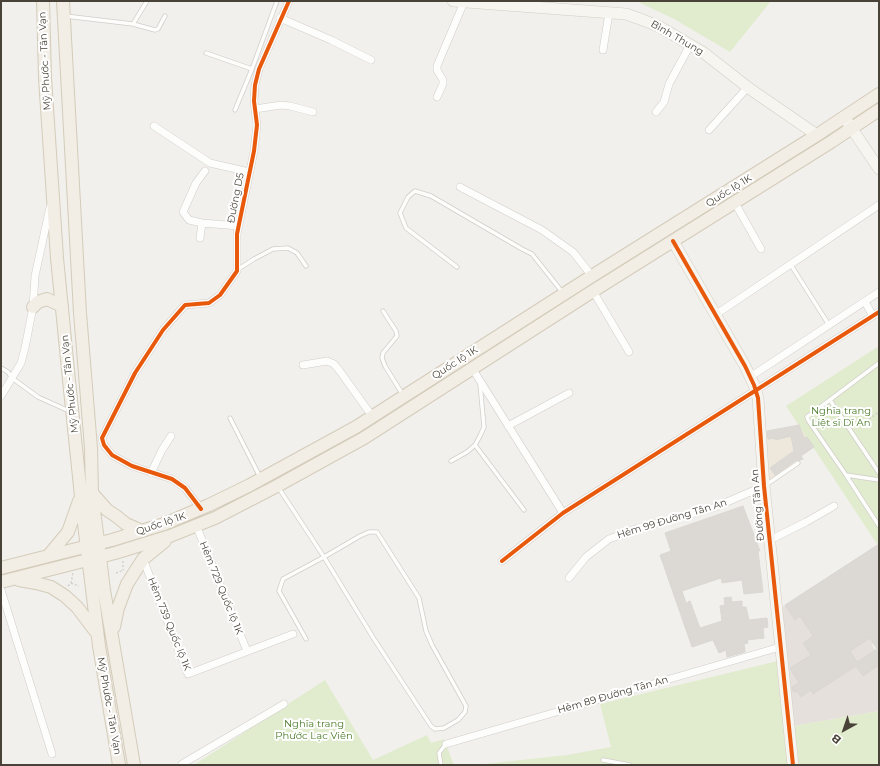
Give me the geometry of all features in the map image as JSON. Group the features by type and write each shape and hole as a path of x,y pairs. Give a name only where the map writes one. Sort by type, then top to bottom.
{"main road":[{"name":"Mỹ Phước - Tân Vạn","path":"43,1 45,78 53,193 72,412 87,494 93,545 97,635 119,765"},
{"name":"Mỹ Phước - Tân Vạn","path":"63,1 80,313 89,426 87,494"},
{"name":"Quốc lộ 1K","path":"1,568 93,545 164,524 201,509 261,479 356,427 592,276 817,135 879,94"},
{"name":"Quốc lộ 1K","path":"1,582 94,558 170,536 215,518 278,486 364,438 593,291 831,142 879,110"},
{"path":"817,135 831,142"},
{"path":"667,229 673,241"},
{"path":"33,307 38,302 47,299 52,300 62,306"},
{"path":"48,556 68,532 74,516 87,494 126,524 142,531"},
{"path":"112,634 118,608 127,584 143,559 170,536"},
{"name":"Mỹ Phước - Tân Vạn","path":"94,558 104,590 134,765"},
{"path":"14,579 36,583 51,588 65,596 77,607 97,635"}],"street":[{"name":"Đường D5","path":"102,438 135,373 163,330 185,305 209,302 220,295 236,271 239,226 250,172 257,125 255,85 259,69 280,18 289,1"},
{"path":"437,97 443,84 443,80 437,70 437,66 458,2"},
{"name":"Bình Thung","path":"458,2 528,4 626,14 643,20 660,27 704,53 748,87 817,135"},
{"path":"603,50 609,13"},
{"path":"280,18 331,40 371,60"},
{"path":"656,112 664,102 669,84 690,45"},
{"path":"709,130 748,87"},
{"path":"255,109 281,105 313,112"},
{"path":"844,117 879,169"},
{"path":"154,126 210,163 250,172"},
{"path":"205,171 196,183 183,212 188,220 202,223 239,226"},
{"path":"460,187 542,230 573,252 592,276"},
{"path":"1,396 21,363 25,348 33,307 36,276 53,193"},
{"path":"735,203 761,249"},
{"path":"715,315 879,205"},
{"path":"200,238 202,223"},
{"name":"Đường Tân An","path":"673,241 756,391 760,412 764,486 793,765"},
{"path":"593,291 629,352"},
{"path":"750,378 879,292"},
{"path":"502,561 563,513 876,314 865,302"},
{"path":"303,365 327,361 334,364 372,416"},
{"path":"472,368 563,513"},
{"path":"508,426 569,393"},
{"path":"89,426 102,438 104,445 112,455 132,466 172,479 184,488 201,509"},
{"path":"151,472 171,436"},
{"name":"Hẻm 99 Đường Tân An","path":"569,578 586,557 609,539 638,528 713,508 764,486"},
{"path":"770,540 834,506"},
{"name":"Hẻm 729 Quốc lộ 1K","path":"196,525 247,651"},
{"name":"Hẻm 739 Quốc lộ 1K","path":"143,559 188,674 293,634"},
{"path":"1,590 52,754"},
{"name":"Hẻm 89 Đường Tân An","path":"446,744 780,647"},
{"path":"181,765 284,704"}],"lane":[{"path":"133,24 147,1"},
{"path":"235,110 277,1"},
{"path":"64,16 133,24 155,30 158,29 165,16"},
{"path":"206,53 252,69"},
{"path":"457,267 406,228 400,213 408,197 414,191 431,196 532,254 564,294"},
{"path":"236,271 273,249 288,248 297,254 306,266"},
{"path":"790,264 829,325"},
{"path":"383,311 396,331 396,336 383,353 382,358 385,366 404,396"},
{"path":"879,363 809,415 808,420 879,526"},
{"path":"1,368 38,397 72,412"},
{"path":"450,461 467,452 475,445 484,428 480,381"},
{"path":"830,400 879,473"},
{"path":"230,418 261,479"},
{"path":"475,445 524,510"},
{"path":"764,486 798,463"},
{"path":"846,475 879,480"},
{"path":"278,486 324,557 374,639 431,726 436,729 444,728 458,720 466,712 466,706 432,645 426,631 419,598 377,532 369,532 324,557 283,579 279,591 306,638"},
{"path":"441,765 439,752 446,744"},
{"path":"603,760 630,765"}],"path":[{"path":"851,431 879,412"},
{"path":"116,573 124,570 123,559"},
{"path":"73,571 71,584 79,586"}],"shaded area":[{"path":"799,425 814,447 805,453 799,453 803,459 766,482 765,432"},
{"path":"878,545 879,641 872,645 879,656 879,711 794,726 781,608"}],"green space":[{"path":"636,1 771,1 730,52 674,19"},
{"name":"Nghĩa trang Liệt sĩ Dĩ An","path":"879,346 879,547 786,406"},
{"path":"786,659 794,726 879,711 879,765 475,765 567,755 611,747 600,704"},
{"name":"Nghĩa trang Phước Lạc Viên","path":"325,680 373,760 427,735 431,743 444,739 454,765 194,765"}],"building":[{"path":"799,425 804,438 807,437 814,447 801,456 803,459 796,460 775,475 770,468 794,451 791,436 775,440 775,438 768,439 767,431"},
{"path":"743,506 760,551 758,551 763,592 744,594 742,580 722,583 721,578 682,591 686,603 690,601 700,628 722,621 720,606 725,605 724,598 731,597 732,602 742,601 742,607 746,607 749,620 767,618 768,627 763,628 764,638 747,640 748,643 744,644 745,652 727,657 726,650 719,653 713,640 692,647 660,555 671,551 665,533"},
{"path":"879,544 879,665 863,676 856,666 813,694 811,690 801,697 797,691 795,693 792,687 799,683 790,668 811,655 803,643 813,636 800,616 795,620 785,605","holes":["870,638 877,649 857,662 850,651"]}],"cycle path":[{"path":"201,509 185,488 172,479 132,466 112,455 104,445 102,438 135,373 163,330 185,305 209,303 220,295 237,271 237,234 254,151 257,125 254,101 255,85 259,69 289,1"},
{"path":"673,241 745,366 758,398 764,486 793,765"},
{"path":"502,561 563,513 879,312"}]}
